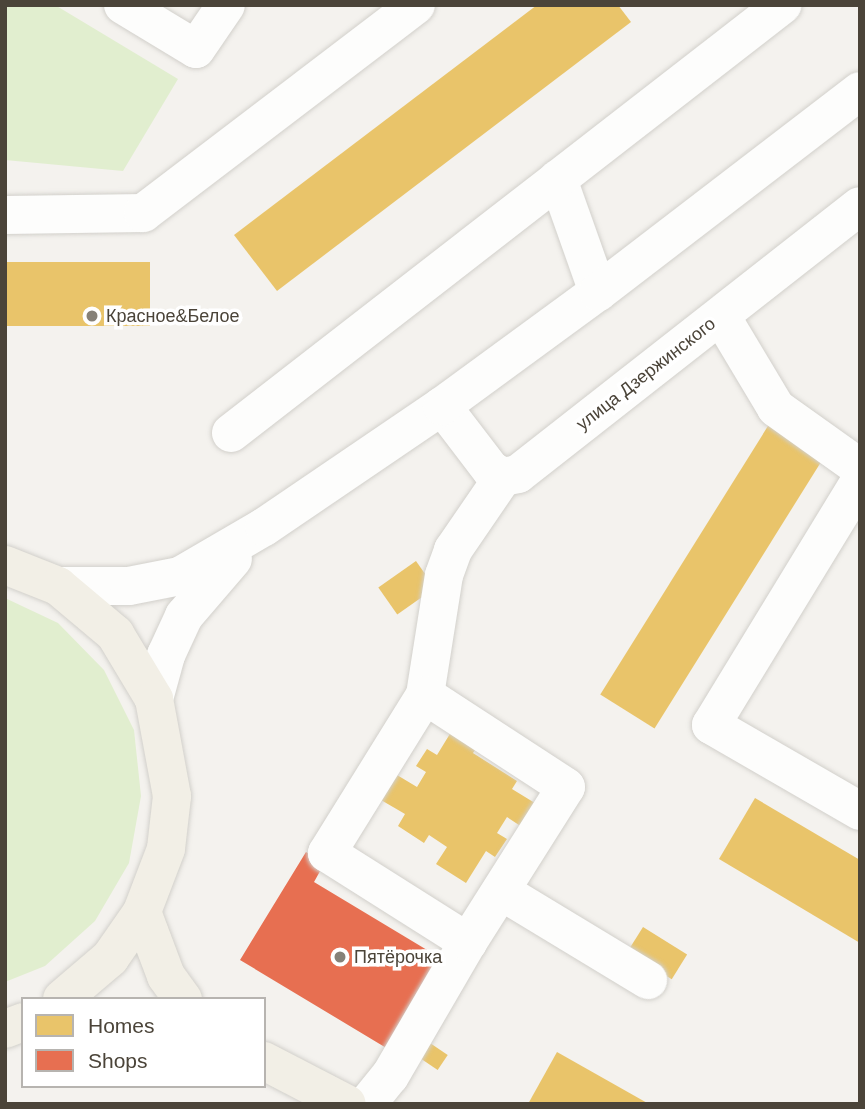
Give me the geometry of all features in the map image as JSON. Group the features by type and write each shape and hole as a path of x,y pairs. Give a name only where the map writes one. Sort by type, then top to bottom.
{"main road":[{"path":"5,565 58,586 115,634 154,699 172,796 166,849 142,912 110,958 64,997"},
{"path":"142,912 166,976 182,997"},
{"path":"266,1062 347,1104"}],"street":[{"path":"123,5 196,49 226,5"},
{"path":"5,215 143,213 416,5"},
{"path":"231,433 782,5"},
{"path":"58,586 129,586 180,576 264,527 442,406 597,292 860,90"},
{"path":"558,178 597,292"},
{"name":"улица Дзержинского","path":"503,477 518,474 860,206"},
{"path":"721,316 776,408 860,468"},
{"path":"442,406 491,470 503,477 453,550 444,575 425,695 327,853 468,942"},
{"path":"860,481 711,725 860,811"},
{"path":"154,699 166,655 184,616 211,581 264,527"},
{"path":"367,1104 390,1076 468,942 566,787 425,695"},
{"path":"501,891 648,980"}],"green space":[{"path":"5,5 55,5 178,79 123,171 5,160"},
{"path":"5,598 58,623 104,670 134,730 141,796 129,863 95,921 45,966 5,982"}],"building: Homes":[{"path":"537,5 618,5 631,22 277,291 234,235"},
{"path":"5,262 150,262 150,326 5,326"},
{"path":"773,418 827,452 655,728 600,694"},
{"path":"416,561 435,588 397,614 378,587"},
{"path":"456,724 481,741 473,753 517,781 512,789 543,808 528,831 507,817 497,833 507,839 495,857 486,851 466,883 436,864 447,847 429,835 424,843 398,826 405,814 381,800 397,775 417,787 426,772 416,766 427,749 437,755"},
{"path":"755,798 860,860 860,943 719,859"},
{"path":"643,927 687,955 672,979 628,952"},
{"path":"427,1041 448,1055 438,1070 417,1056"},
{"path":"557,1052 649,1104 528,1104"}],"building: Shops":[{"path":"306,852 324,864 314,882 442,959 388,1049 240,960"}],"place":[{"name":"Красное&Белое","path":"92,316"},
{"name":"Пятёрочка","path":"340,957"}]}
